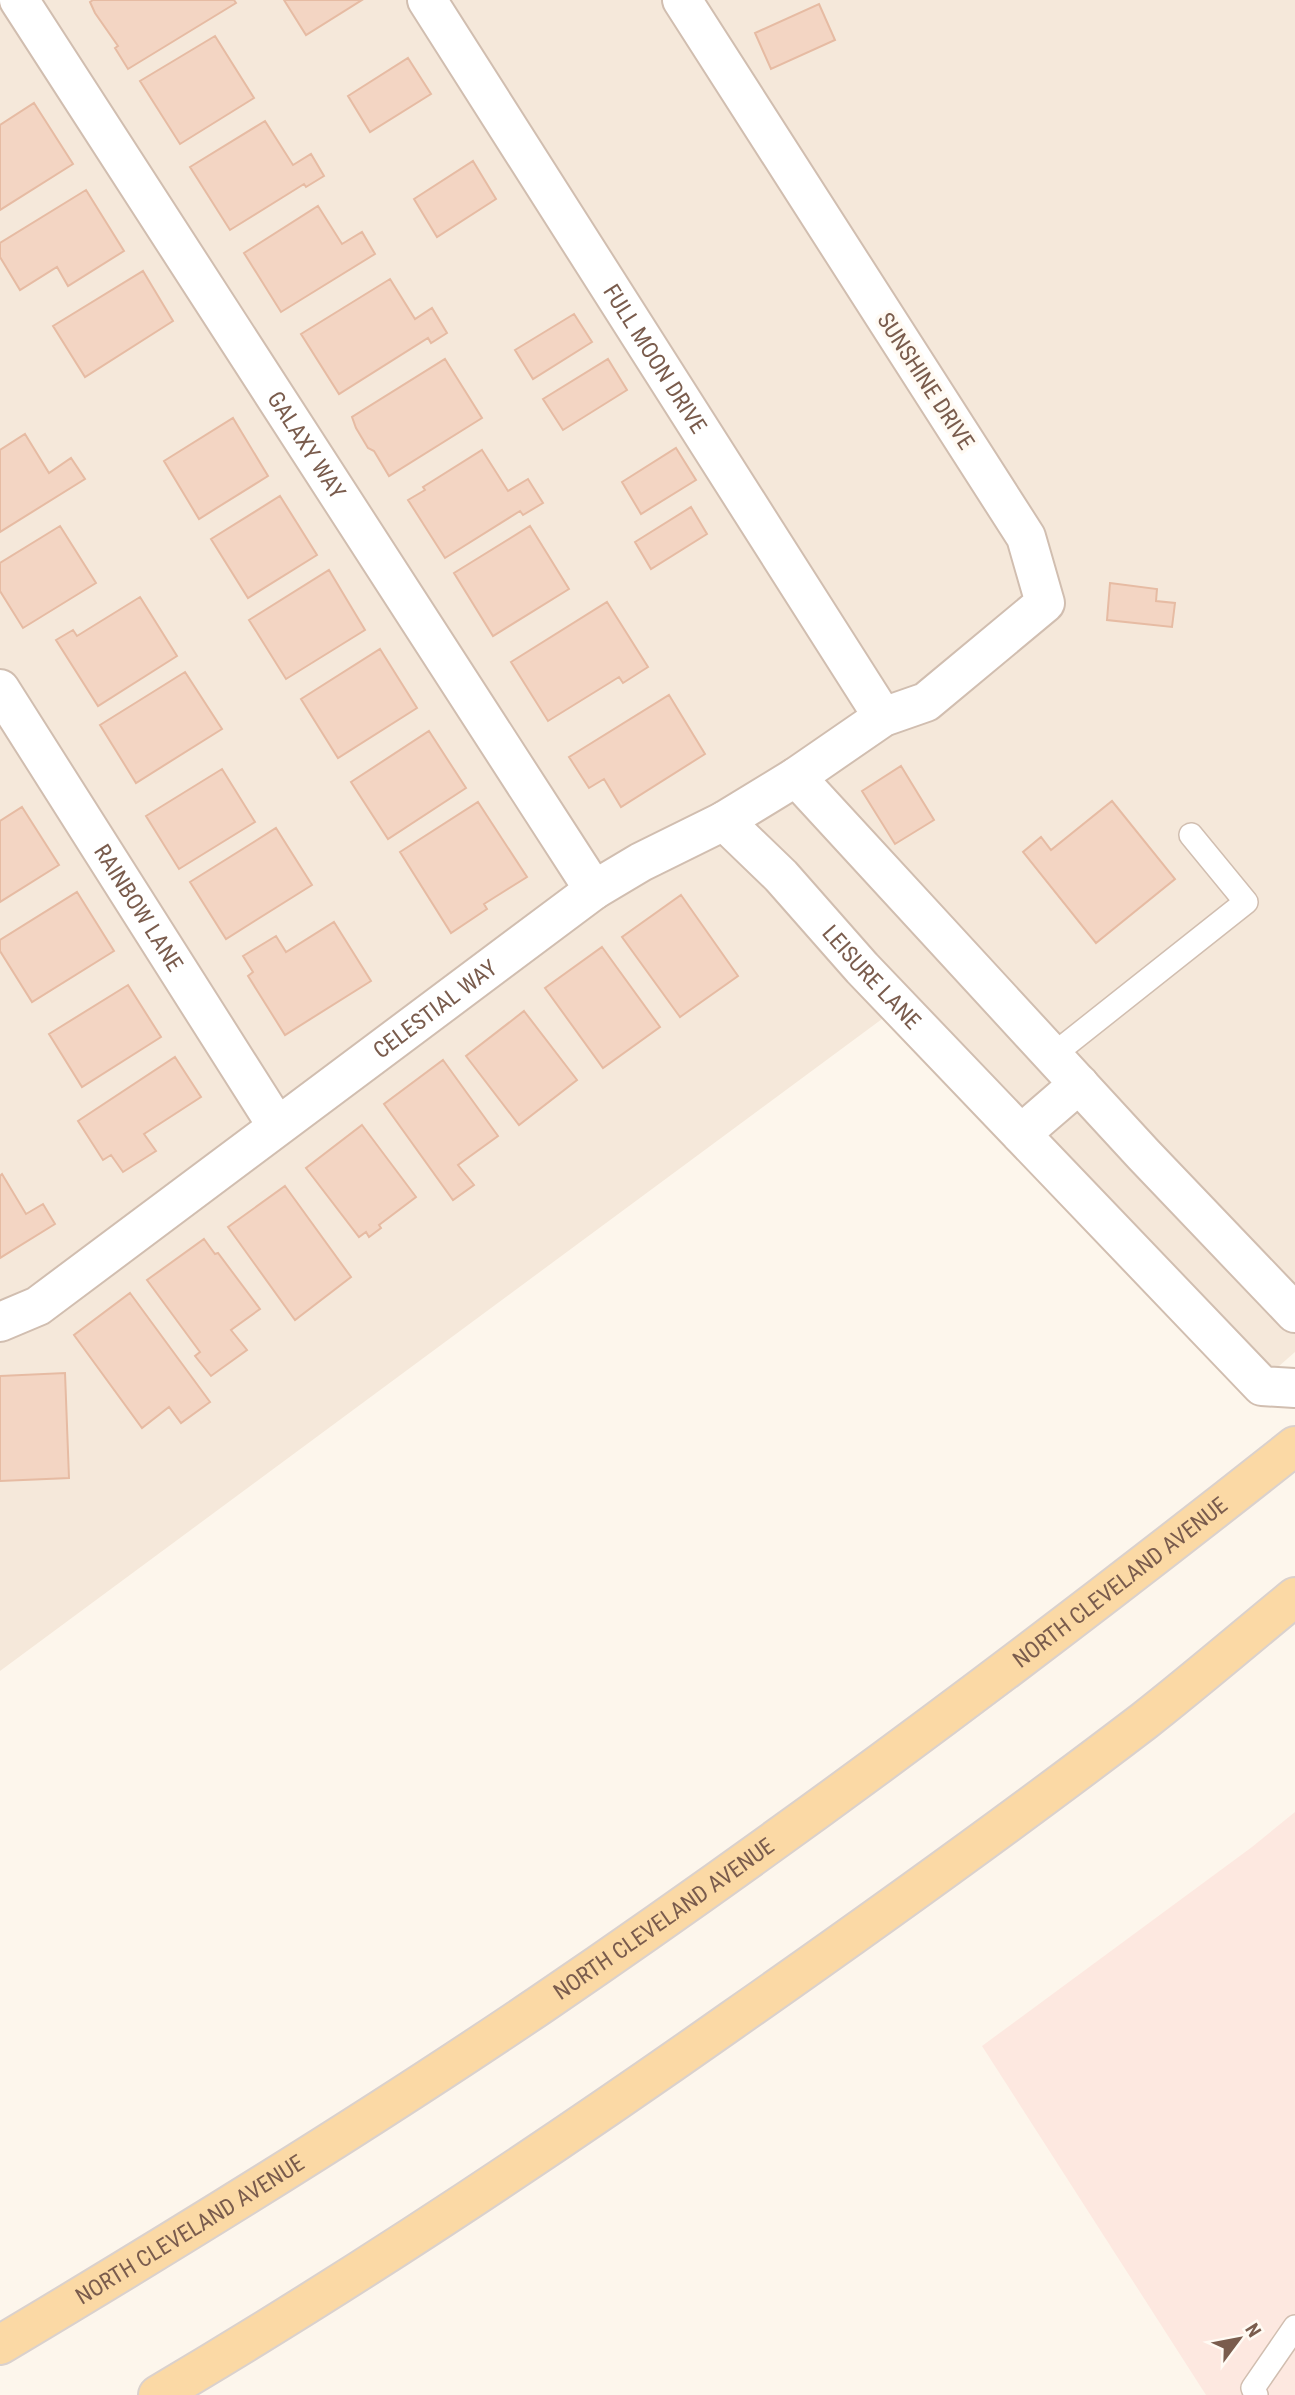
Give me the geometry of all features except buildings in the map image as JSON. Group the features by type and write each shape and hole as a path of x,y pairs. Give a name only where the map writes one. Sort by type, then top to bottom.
{"main road":[{"name":"NORTH CLEVELAND AVENUE","path":"0,2345 330,2143 552,1997 919,1737 1113,1590 1295,1446"},
{"path":"158,2395 389,2251 606,2109 778,1989 1115,1743 1295,1597"}],"street":[{"name":"GALAXY WAY","path":"19,0 594,890"},
{"name":"FULL MOON DRIVE","path":"427,0 883,717"},
{"name":"SUNSHINE DRIVE","path":"682,0 1026,537 1045,603 926,702 883,717"},
{"name":"RAINBOW LANE","path":"0,690 277,1126"},
{"name":"CELESTIAL WAY","path":"0,1322 38,1306 594,890 641,862 724,821 796,777 883,717"},
{"path":"796,777 1295,1313"},
{"name":"LEISURE LANE","path":"724,821 781,876 862,968 1262,1386 1295,1388"},
{"path":"1021,1134 1079,1084"}],"lane":[{"path":"1053,1055 1246,902 1191,835"},
{"path":"1255,2395 1253,2388 1295,2327"}],"shaded area":[{"path":"0,0 1295,0 1295,1352 1269,1375 905,1002 0,1671"},
{"path":"1295,1812 1295,2395 1206,2395 982,2046 1252,1847"}]}
